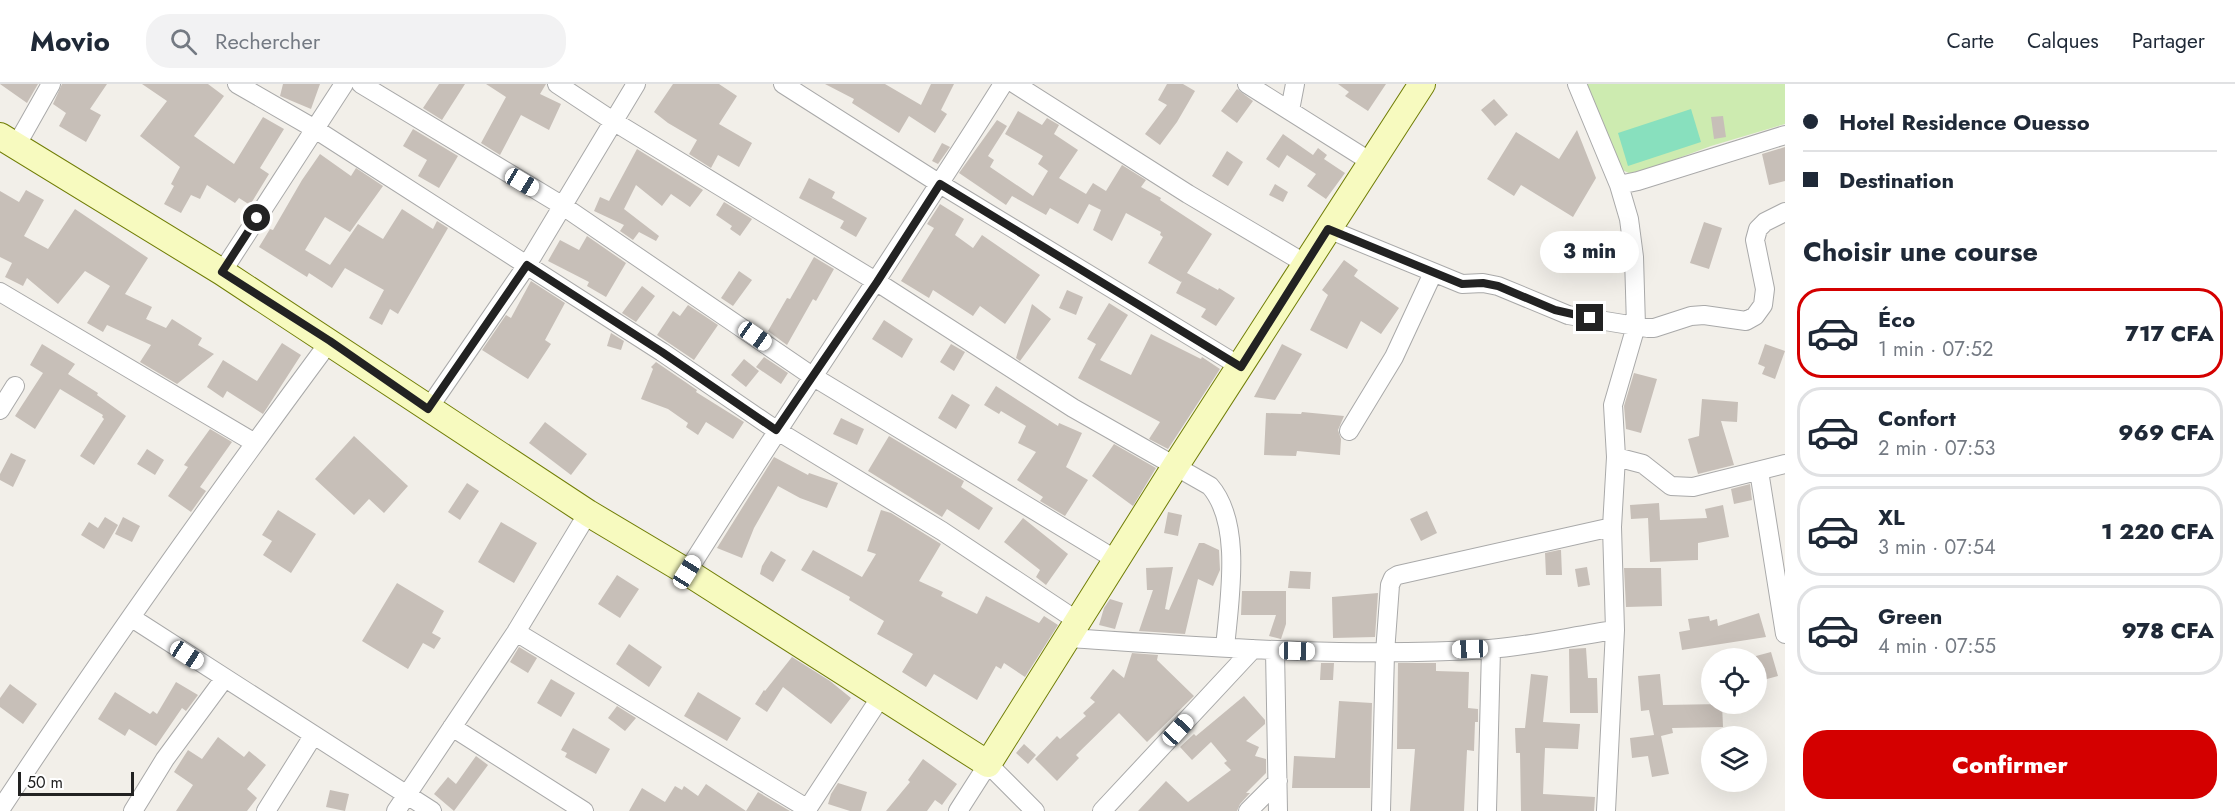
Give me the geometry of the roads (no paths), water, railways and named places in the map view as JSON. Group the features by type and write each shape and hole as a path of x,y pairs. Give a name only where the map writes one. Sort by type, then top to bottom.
{"street":[{"path":"51,84 8,141 222,272 588,513 687,572 988,764 1035,811"},
{"path":"237,84 315,129 662,352 776,430 942,531 1074,630 1225,648 1385,653 1491,649 1615,630"},
{"path":"222,272 344,84"},
{"path":"361,84 563,206 812,376 1118,561"},
{"path":"557,84 613,121 877,282 1073,408 1210,486 1220,497 1227,515 1231,584 1225,648"},
{"path":"428,409 527,265 636,84"},
{"path":"783,84 940,184 1241,367"},
{"path":"687,572 776,430 877,282 1003,84"},
{"path":"1015,84 1188,194 1306,264"},
{"path":"1247,84 1371,162"},
{"path":"1290,110 1294,84"},
{"path":"958,811 1118,561 1176,465 1422,84"},
{"path":"1577,84 1619,185 1629,219 1634,257 1636,326 1613,405 1616,457 1612,527 1615,630 1606,811"},
{"path":"1619,185 1785,135"},
{"path":"1328,229 1462,284 1483,283 1498,286 1568,315 1654,328 1691,316 1704,315 1746,321 1755,316 1763,306 1765,289 1755,240 1758,229 1765,222 1785,212"},
{"path":"1349,431 1394,357 1433,273"},
{"path":"0,292 255,443"},
{"path":"0,810 48,736 330,341"},
{"path":"0,410 15,386"},
{"path":"1616,457 1642,464 1671,486 1693,487 1785,464"},
{"path":"1759,471 1785,634"},
{"path":"396,811 516,632 588,513"},
{"path":"1381,811 1385,653 1390,585 1393,578 1612,527"},
{"path":"132,618 432,811"},
{"path":"516,632 807,810 882,695"},
{"path":"1102,811 1253,649"},
{"path":"1487,811 1491,649"},
{"path":"1275,651 1278,811"},
{"path":"133,811 165,759 224,679"},
{"path":"452,727 584,811"},
{"path":"266,811 313,736"},
{"path":"1248,811 1278,781"}]}
